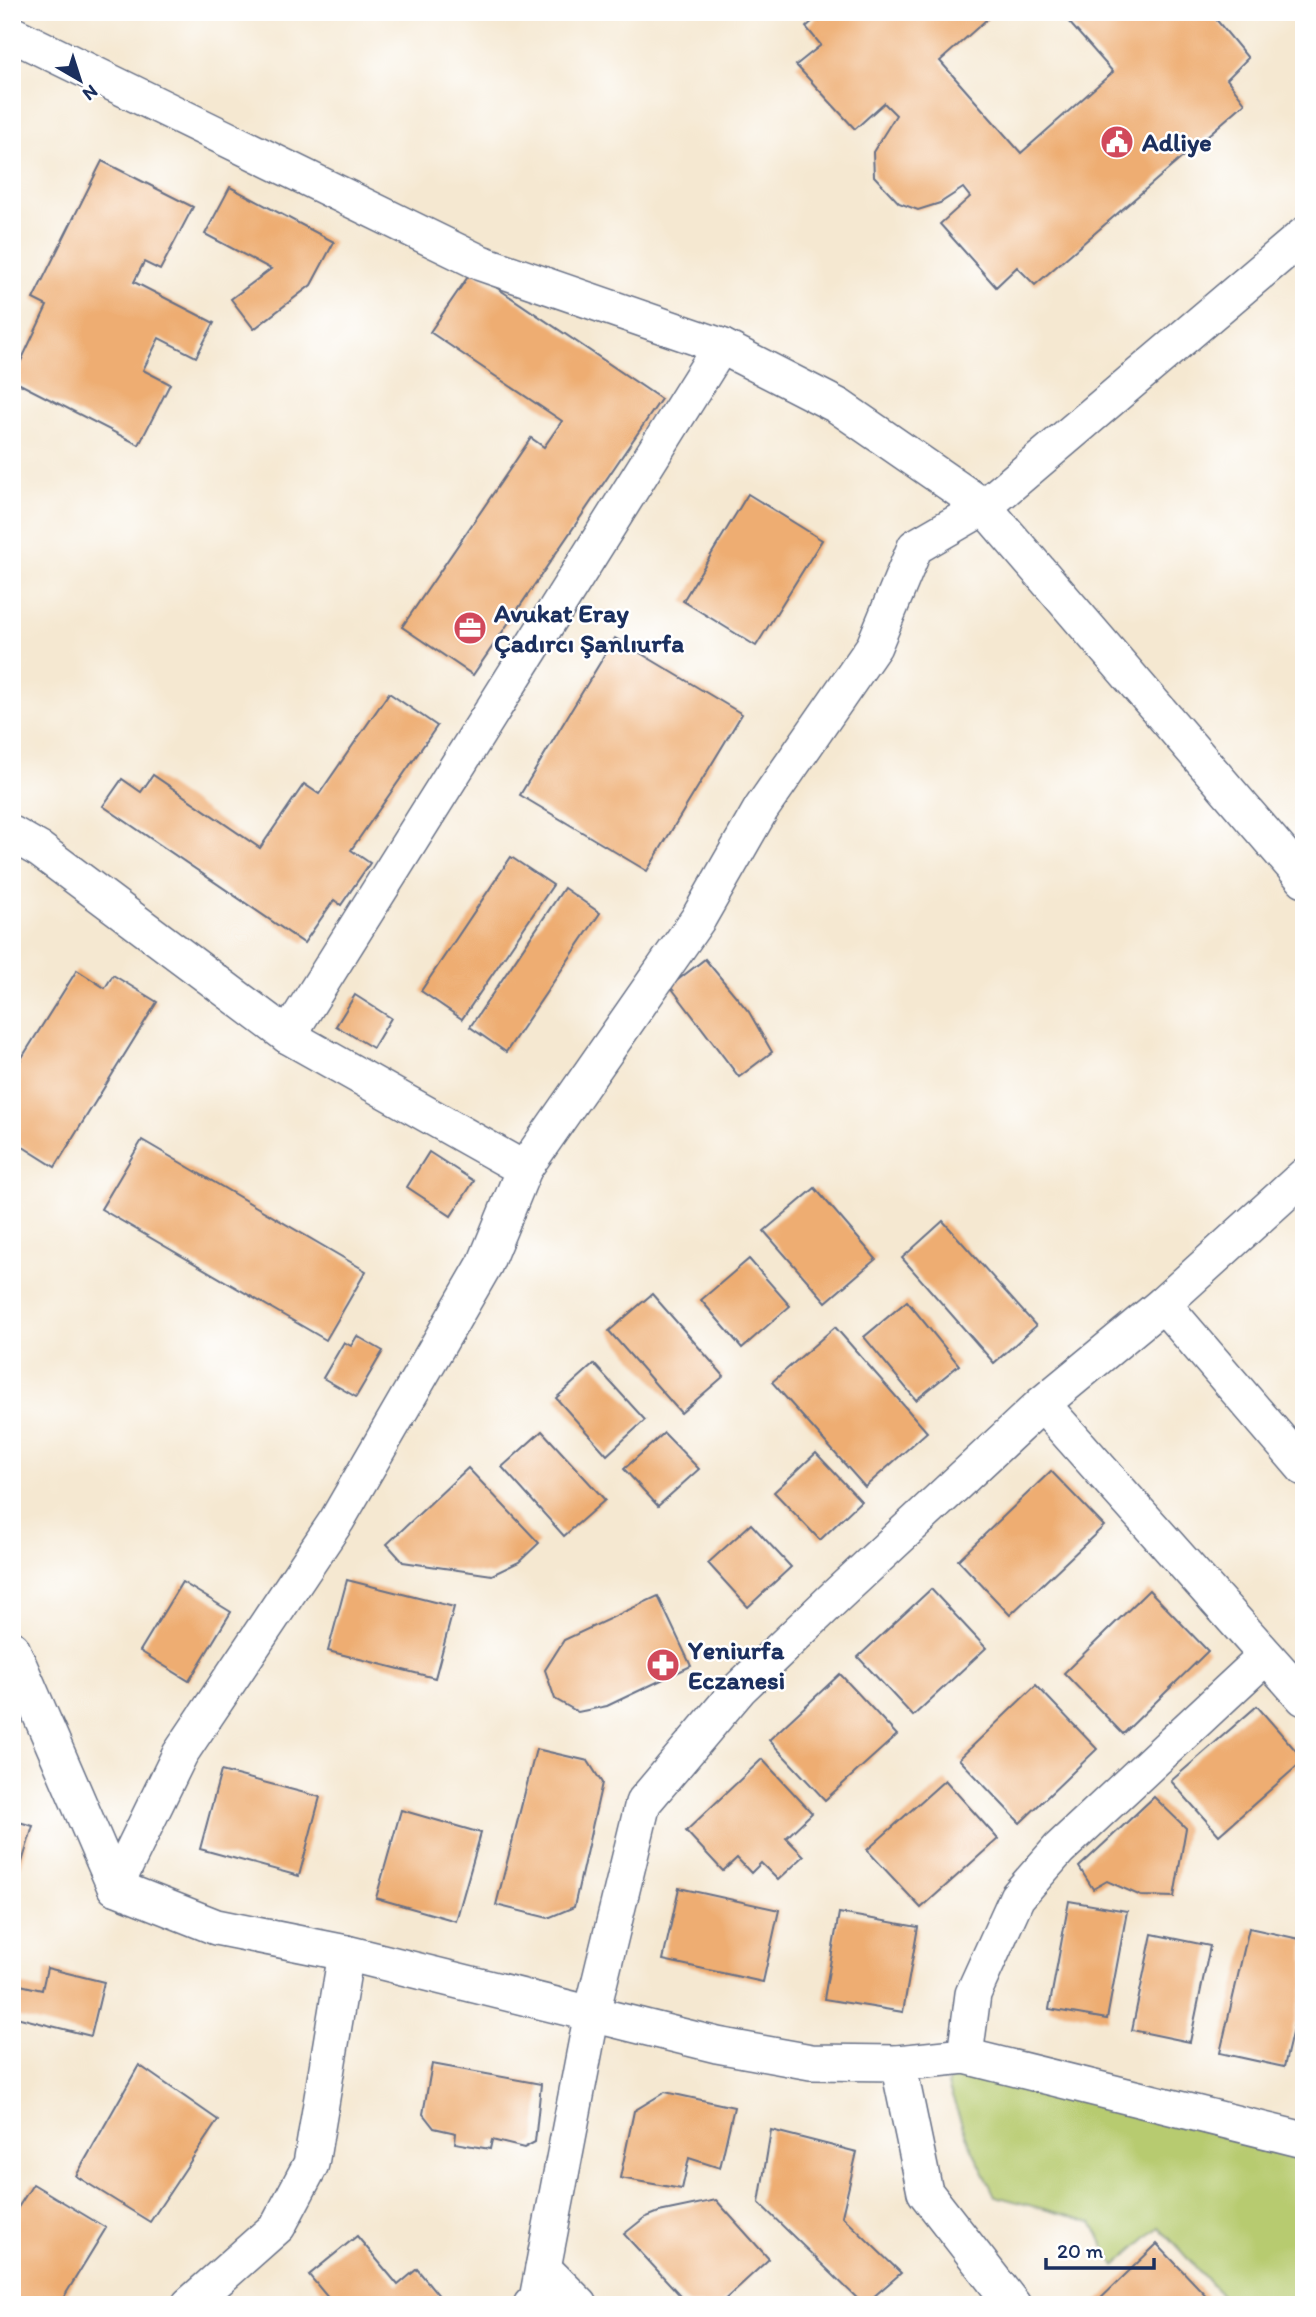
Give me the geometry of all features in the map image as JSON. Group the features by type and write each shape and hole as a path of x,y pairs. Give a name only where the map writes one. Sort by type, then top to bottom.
{"street":[{"path":"12,34 481,263 721,346 838,406 984,507 1304,879"},
{"path":"115,1887 180,1754 337,1520 485,1264 524,1169 698,919 761,809 874,646 915,547 984,507 1304,235"},
{"path":"288,1036 721,346"},
{"path":"12,834 40,850 288,1036 524,1169"},
{"path":"531,2305 537,2299 592,2013 643,1803 740,1688 1042,1404 1163,1304 1304,1176"},
{"path":"1163,1304 1304,1468"},
{"path":"1042,1404 1304,1698"},
{"path":"12,1649 115,1887 216,1927 346,1953 717,2045 811,2062 898,2063 965,2056 1304,2140"},
{"path":"965,2056 973,1994 1017,1897 1059,1849 1266,1656"},
{"path":"189,2305 278,2226 311,2164 346,1953"},
{"path":"898,2063 925,2192 1013,2305"},
{"path":"543,2268 580,2305"}],"green space":[{"path":"966,2065 1304,2152 1304,2305 1230,2305 1159,2227 1115,2266 1092,2222 995,2196 966,2136 948,2085 955,2072"}],"building":[{"name":"Adliye","path":"823,12 995,12 940,61 1021,153 1113,72 1060,12 1165,12 1167,15 1171,12 1210,12 1248,58 1227,79 1245,103 1035,285 1017,267 996,287 940,224 970,197 963,188 940,203 918,210 899,203 874,176 873,152 896,115 884,103 855,129 796,65 821,45 806,27"},
{"path":"102,161 193,207 160,270 144,262 134,282 214,323 196,357 159,338 143,370 170,384 139,445 12,380 47,306 33,299"},
{"path":"230,187 334,242 311,285 254,329 231,299 271,269 205,234"},
{"path":"472,271 661,399 473,675 402,627 531,438 544,447 562,421 430,332"},
{"path":"748,494 822,540 756,646 683,601"},
{"path":"615,638 742,714 647,871 520,795"},
{"path":"389,693 437,726 351,850 370,863 341,905 334,900 304,943 103,806 122,779 141,792 153,775 260,848 304,784 319,794"},
{"path":"511,857 553,885 462,1019 421,991"},
{"path":"564,888 600,913 506,1052 470,1027"},
{"path":"705,959 749,1012 772,1052 739,1077 670,986"},
{"path":"77,970 105,988 113,975 157,1002 55,1167 12,1140 12,1064 16,1067"},
{"path":"355,995 391,1018 373,1048 336,1026"},
{"path":"142,1140 366,1271 326,1340 101,1209"},
{"path":"429,1152 474,1181 451,1216 407,1187"},
{"path":"815,1188 876,1259 826,1302 764,1231"},
{"path":"943,1221 1036,1326 994,1363 902,1258"},
{"path":"749,1259 790,1306 742,1348 701,1300"},
{"path":"652,1294 724,1376 681,1413 609,1331"},
{"path":"907,1301 959,1365 916,1400 864,1337"},
{"path":"835,1327 927,1432 865,1487 772,1382"},
{"path":"357,1336 383,1351 356,1397 323,1378 344,1342 351,1346"},
{"path":"594,1364 645,1420 607,1455 556,1398"},
{"path":"542,1431 605,1500 564,1536 502,1467"},
{"path":"664,1433 699,1469 658,1506 624,1469"},
{"path":"816,1453 861,1501 820,1540 774,1492"},
{"path":"468,1468 539,1543 519,1562 492,1575 403,1562 387,1544"},
{"path":"1051,1471 1104,1526 1010,1615 958,1560"},
{"path":"751,1524 791,1567 748,1607 708,1563"},
{"path":"347,1580 454,1607 435,1678 328,1651"},
{"path":"182,1582 231,1612 189,1681 140,1651"},
{"path":"931,1589 986,1648 913,1716 858,1657"},
{"path":"1149,1590 1208,1651 1123,1734 1064,1673"},
{"path":"658,1596 691,1666 607,1706 578,1712 555,1699 545,1670 564,1640"},
{"path":"840,1674 897,1735 825,1800 769,1740"},
{"path":"1036,1685 1097,1749 1020,1823 959,1759"},
{"path":"1257,1706 1304,1760 1219,1835 1171,1781"},
{"path":"536,1749 588,1761 602,1783 574,1907 548,1918 496,1905"},
{"path":"762,1759 812,1813 786,1838 804,1856 778,1880 761,1863 751,1873 737,1858 723,1871 686,1831"},
{"path":"221,1771 320,1797 299,1876 200,1849"},
{"path":"945,1780 998,1839 921,1908 867,1850"},
{"path":"1154,1797 1186,1828 1174,1897 1141,1896 1107,1881 1093,1889 1079,1867"},
{"path":"401,1810 481,1833 456,1921 376,1898"},
{"path":"12,1820 33,1826 13,1892 12,1892"},
{"path":"679,1888 779,1910 763,1982 663,1960"},
{"path":"1069,1901 1127,1911 1107,2019 1049,2009"},
{"path":"839,1913 918,1927 903,2012 824,1999"},
{"path":"1249,1928 1304,1940 1304,1983 1284,2067 1220,2053"},
{"path":"1152,1934 1210,1946 1190,2042 1132,2030"},
{"path":"47,1968 104,1982 91,2036 12,2016 12,1983 42,1990"},
{"path":"432,2064 541,2084 535,2142 524,2148 492,2140 490,2149 455,2143 456,2133 434,2128 423,2114"},
{"path":"139,2065 218,2120 150,2222 76,2176"},
{"path":"665,2092 734,2107 720,2168 689,2158 682,2189 620,2178 634,2111"},
{"path":"771,2130 857,2152 842,2216 901,2273 864,2305 759,2203"},
{"path":"33,2184 106,2228 59,2305 12,2305 12,2217"},
{"path":"716,2200 769,2259 719,2305 689,2305 624,2234 644,2218 659,2212"},
{"path":"357,2236 398,2285 417,2269 441,2298 432,2305 334,2305 309,2275"},
{"path":"1157,2244 1215,2305 1094,2305"}],"place":[{"name":"Adliye","path":"1117,142"},
{"name":"Avukat Eray Çadırcı Şanlıurfa","path":"470,628"},
{"name":"Yeniurfa Eczanesi","path":"663,1665"}]}
